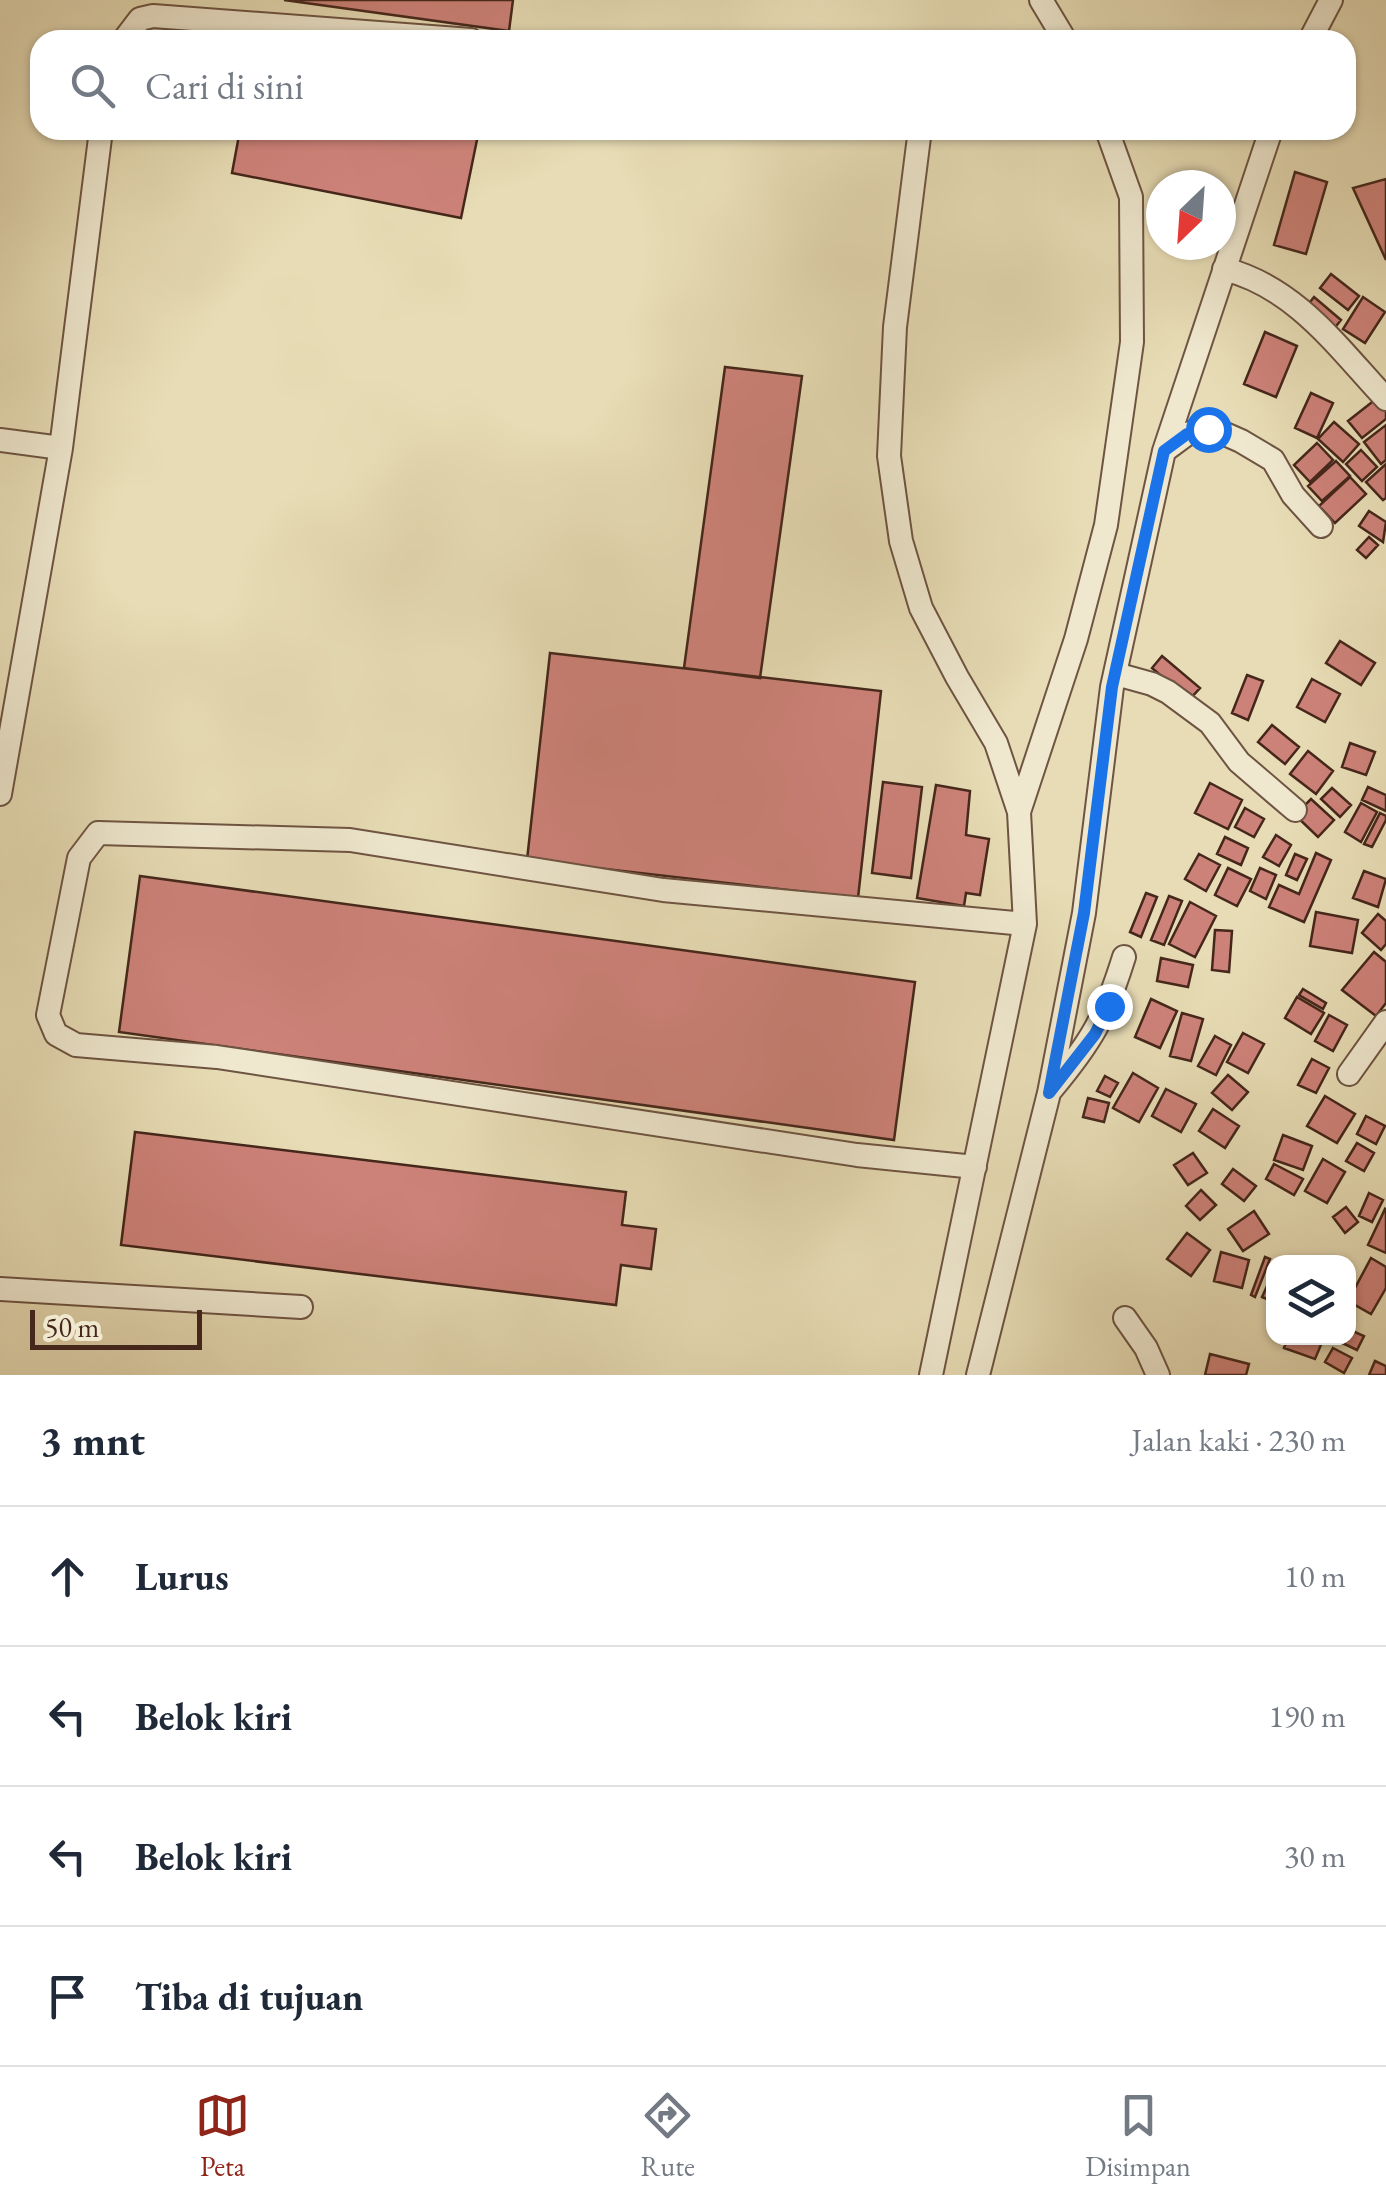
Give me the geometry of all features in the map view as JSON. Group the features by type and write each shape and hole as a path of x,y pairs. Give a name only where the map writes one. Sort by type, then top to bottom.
{"street":[{"path":"1041,0 1059,30"},
{"path":"1315,30 1331,0"},
{"path":"132,30 140,19 153,16 338,30"},
{"path":"0,794 62,448 101,140"},
{"path":"919,140 895,327 889,456 901,541 921,608 996,743 1019,812 1025,924 931,1375"},
{"path":"1019,812 1076,638 1106,525 1132,342 1131,197 1111,140"},
{"path":"978,1375 1049,1093 1084,913 1116,674 1164,451 1268,140"},
{"path":"1224,269 1265,285 1321,324 1386,399"},
{"path":"1164,451 1187,434 1203,429 1241,441 1279,467 1293,495 1321,526"},
{"path":"0,440 62,448"},
{"path":"1116,674 1168,692 1210,723 1239,762 1295,810"},
{"path":"975,1167 857,1154 217,1057 76,1045 56,1034 48,1015 79,858 98,833 350,840 663,890 1025,924"},
{"path":"1049,1093 1095,1034 1109,1006 1124,956"},
{"path":"1350,1074 1386,1022"},
{"path":"0,1289 300,1307"},
{"path":"1124,1318 1146,1348 1158,1375"}],"building":[{"path":"284,0 513,0 509,30"},
{"path":"238,140 477,140 461,218 232,173"},
{"path":"1295,172 1327,182 1306,254 1274,245"},
{"path":"1386,179 1386,260 1353,188"},
{"path":"1331,274 1359,296 1348,310 1320,288"},
{"path":"1314,297 1341,320 1333,330 1306,307"},
{"path":"1363,297 1385,312 1365,343 1343,329"},
{"path":"1265,332 1297,346 1276,397 1244,384"},
{"path":"725,367 802,376 760,678 684,668"},
{"path":"1311,393 1333,403 1317,438 1295,428"},
{"path":"1376,399 1386,411 1386,419 1362,438 1348,421"},
{"path":"1334,422 1359,444 1343,462 1318,439"},
{"path":"1386,425 1386,460 1381,464 1364,442"},
{"path":"1317,443 1333,460 1310,482 1294,465"},
{"path":"1361,450 1377,467 1362,481 1346,464"},
{"path":"1336,461 1350,476 1322,501 1308,486"},
{"path":"1386,464 1386,498 1383,500 1366,482"},
{"path":"1350,477 1366,494 1335,523 1319,506"},
{"path":"1369,511 1386,522 1383,542 1359,526"},
{"path":"1369,537 1378,545 1366,558 1357,550"},
{"path":"1340,641 1375,663 1361,685 1326,663"},
{"path":"550,653 881,691 858,898 527,860"},
{"path":"1162,656 1200,688 1189,700 1152,668"},
{"path":"1247,675 1263,681 1248,720 1232,713"},
{"path":"1312,679 1340,694 1325,722 1297,707"},
{"path":"1272,725 1299,747 1285,764 1258,742"},
{"path":"1350,743 1375,752 1366,775 1342,767"},
{"path":"1308,751 1333,771 1316,794 1290,774"},
{"path":"883,782 922,787 911,878 872,873"},
{"path":"1210,783 1242,800 1228,829 1195,813"},
{"path":"936,785 970,791 966,835 989,839 980,895 966,893 964,906 917,898"},
{"path":"1368,787 1386,795 1386,811 1362,800"},
{"path":"1332,788 1351,805 1340,817 1321,799"},
{"path":"1311,799 1334,820 1318,837 1295,815"},
{"path":"1361,803 1377,812 1361,842 1345,832"},
{"path":"1245,808 1264,819 1254,837 1235,827"},
{"path":"1380,813 1386,820 1372,847 1364,844"},
{"path":"1276,835 1291,845 1279,866 1263,857"},
{"path":"1225,837 1248,848 1241,865 1217,854"},
{"path":"1316,853 1331,860 1304,922 1269,907 1279,885 1299,894"},
{"path":"1199,854 1220,865 1206,891 1185,879"},
{"path":"1295,854 1307,859 1297,880 1286,875"},
{"path":"1228,868 1251,879 1237,906 1215,895"},
{"path":"1260,868 1276,875 1266,899 1250,891"},
{"path":"1364,871 1386,879 1378,907 1353,898"},
{"path":"140,876 915,982 894,1140 119,1032"},
{"path":"1146,893 1157,897 1141,937 1130,932"},
{"path":"1169,896 1182,901 1164,945 1151,940"},
{"path":"1190,902 1216,916 1195,957 1169,944"},
{"path":"1316,912 1358,920 1352,953 1310,946"},
{"path":"1378,914 1386,921 1386,944 1381,950 1362,933"},
{"path":"1215,930 1232,931 1229,972 1212,970"},
{"path":"1374,952 1386,962 1386,1003 1376,1016 1342,990"},
{"path":"1161,958 1193,965 1188,987 1157,981"},
{"path":"1303,989 1326,1003 1323,1009 1299,995"},
{"path":"1297,997 1324,1013 1311,1034 1285,1018"},
{"path":"1151,999 1177,1011 1160,1048 1135,1037"},
{"path":"1182,1013 1203,1019 1191,1061 1170,1056"},
{"path":"1329,1015 1347,1025 1333,1051 1315,1041"},
{"path":"1243,1033 1264,1044 1248,1073 1227,1062"},
{"path":"1215,1036 1231,1045 1216,1075 1198,1066"},
{"path":"1312,1059 1329,1068 1316,1093 1298,1085"},
{"path":"1133,1073 1158,1088 1139,1122 1113,1108"},
{"path":"1228,1075 1248,1092 1232,1110 1212,1093"},
{"path":"1105,1076 1118,1083 1110,1097 1097,1091"},
{"path":"1166,1089 1196,1104 1181,1132 1152,1116"},
{"path":"1325,1096 1355,1114 1337,1143 1307,1126"},
{"path":"1088,1098 1109,1103 1104,1122 1083,1117"},
{"path":"1213,1109 1239,1126 1225,1148 1199,1131"},
{"path":"1366,1116 1385,1126 1376,1144 1357,1134"},
{"path":"135,1132 626,1192 622,1225 656,1229 651,1269 621,1265 616,1305 121,1245"},
{"path":"1283,1135 1312,1146 1303,1170 1274,1160"},
{"path":"1357,1143 1374,1153 1364,1171 1346,1161"},
{"path":"1193,1153 1207,1173 1188,1185 1174,1165"},
{"path":"1323,1159 1345,1172 1327,1203 1305,1191"},
{"path":"1274,1164 1303,1179 1294,1195 1266,1179"},
{"path":"1233,1169 1256,1186 1244,1201 1222,1184"},
{"path":"1201,1190 1216,1205 1200,1220 1186,1206"},
{"path":"1369,1193 1383,1200 1372,1222 1359,1216"},
{"path":"1346,1207 1358,1222 1345,1233 1333,1217"},
{"path":"1386,1210 1386,1253 1368,1245"},
{"path":"1254,1211 1269,1234 1243,1251 1228,1229"},
{"path":"1187,1233 1210,1250 1191,1276 1167,1259"},
{"path":"1221,1252 1249,1260 1242,1288 1214,1281"},
{"path":"1265,1257 1266,1269 1255,1297 1251,1295"},
{"path":"1371,1258 1386,1267 1386,1288 1371,1314 1356,1306 1356,1286"},
{"path":"1356,1332 1364,1336 1357,1350 1347,1345 1356,1345"},
{"path":"1285,1345 1321,1345 1315,1359 1284,1348"},
{"path":"1333,1348 1352,1358 1344,1373 1325,1362"},
{"path":"1210,1354 1249,1364 1246,1375 1205,1375"},
{"path":"1375,1361 1386,1366 1386,1375 1369,1375"}],"route":[{"path":"1109,1006 1095,1034 1049,1093 1084,913 1112,687 1164,451 1195,430 1208,429"}]}
